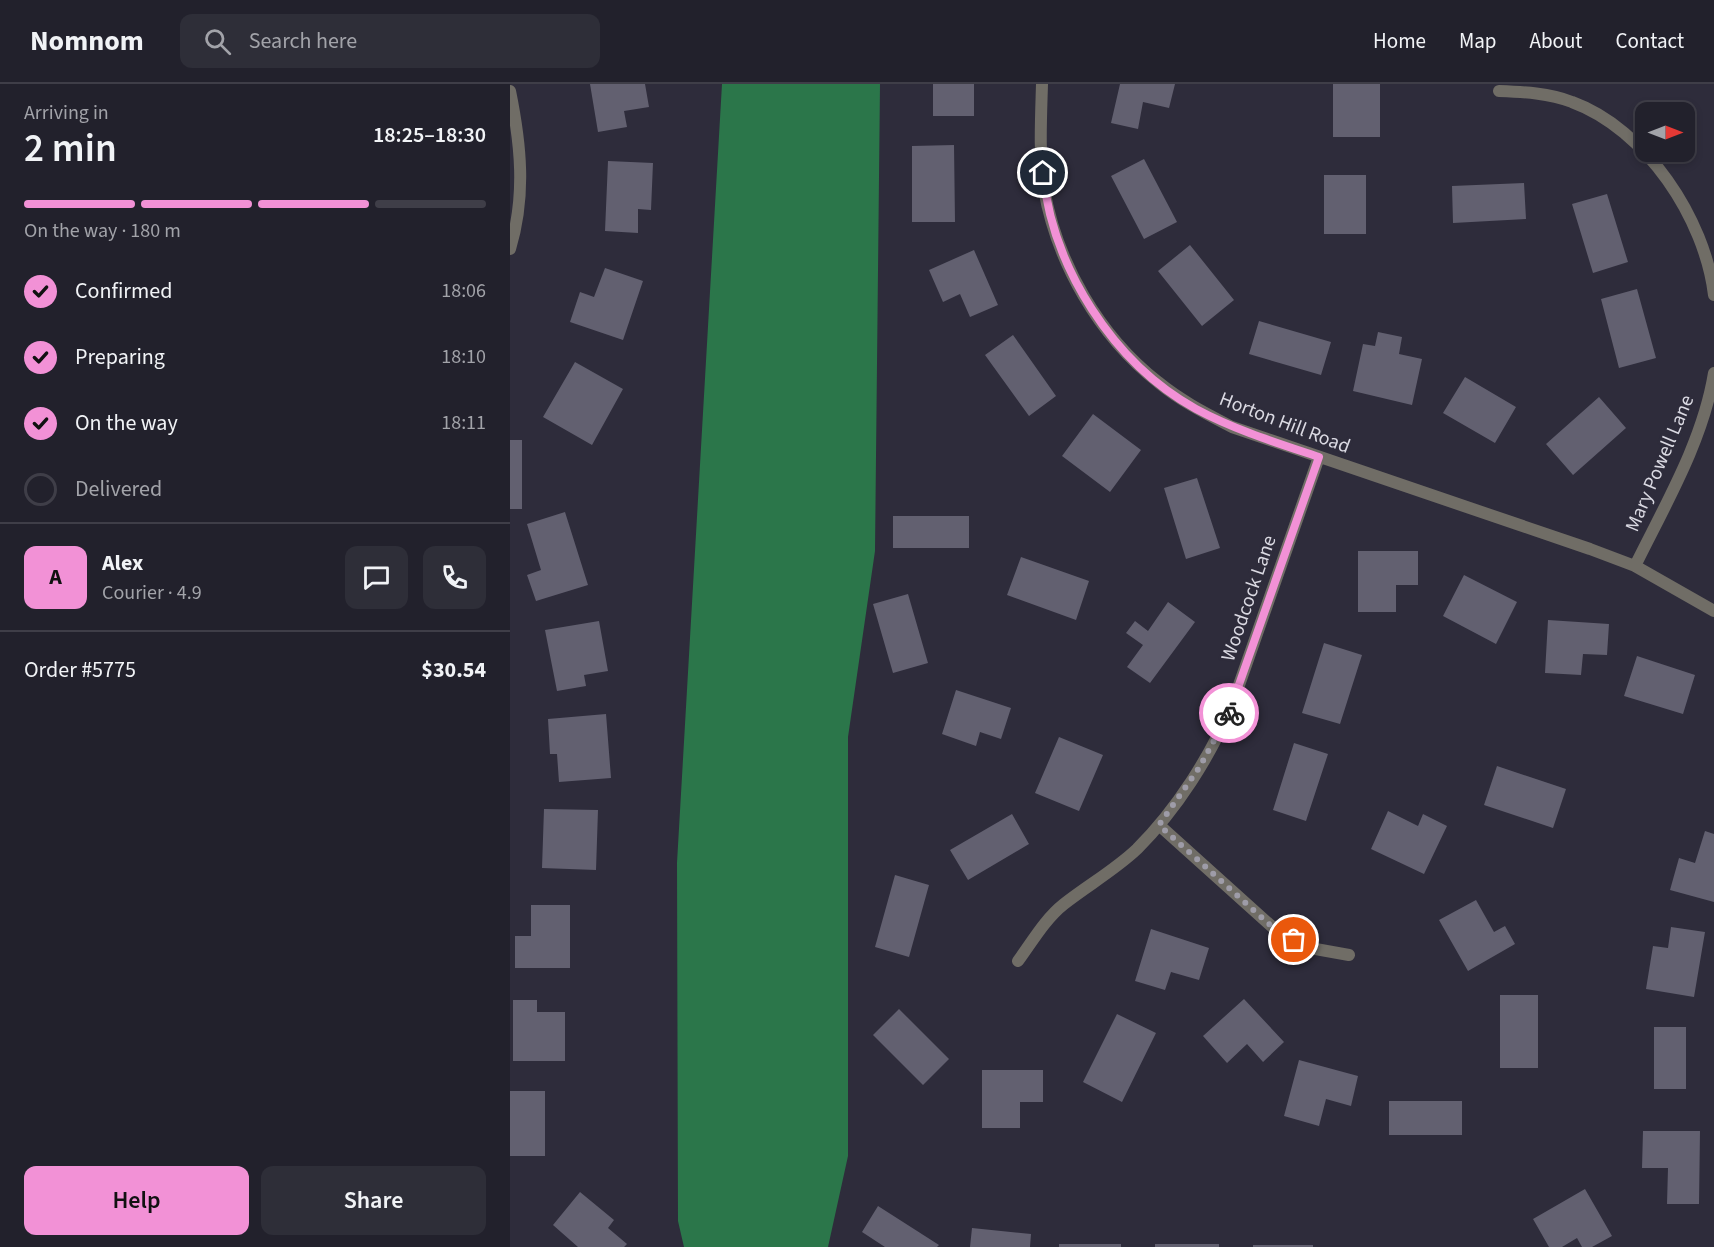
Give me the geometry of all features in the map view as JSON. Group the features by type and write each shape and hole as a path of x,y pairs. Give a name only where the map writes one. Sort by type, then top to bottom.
{"street":[{"name":"Horton Hill Road","path":"1042,84 1040,141 1044,189 1056,235 1074,277 1097,316 1125,351 1157,382 1194,407 1232,427 1635,566 1714,611"},
{"path":"510,91 519,135 522,180 516,231 510,249"},
{"path":"1499,92 1534,93 1571,101 1613,124 1645,152 1668,180 1690,216 1706,255 1714,288"},
{"name":"Mary Powell Lane","path":"1635,566 1703,419 1714,373"},
{"name":"Woodcock Lane","path":"1018,961 1062,906 1120,864 1159,825 1199,768 1221,731 1319,457"},
{"path":"1159,825 1279,933 1310,948 1349,955"}],"green space":[{"path":"722,84 880,84 875,551 848,737 848,1156 828,1247 684,1247 678,1221 677,863"}],"building":[{"path":"590,84 645,84 649,107 624,111 627,127 598,132"},
{"path":"933,84 974,84 974,116 933,116"},
{"path":"1120,84 1175,84 1169,108 1143,102 1138,129 1111,123"},
{"path":"1333,84 1380,84 1380,137 1333,137"},
{"path":"954,145 955,222 912,222 912,146"},
{"path":"1144,159 1177,222 1144,239 1111,176"},
{"path":"608,161 653,163 651,210 638,209 638,233 605,231"},
{"path":"1324,175 1366,175 1366,234 1324,234"},
{"path":"1524,183 1526,219 1453,223 1452,186"},
{"path":"1607,194 1628,262 1593,273 1572,204"},
{"path":"1190,245 1234,300 1202,326 1158,271"},
{"path":"974,250 998,305 970,317 960,294 943,302 929,270"},
{"path":"605,268 643,281 623,340 570,322 580,292 594,297"},
{"path":"1637,289 1656,358 1619,368 1601,299"},
{"path":"1259,321 1331,342 1321,375 1249,354"},
{"path":"1378,332 1402,337 1399,354 1422,359 1412,405 1353,391 1363,344 1375,346"},
{"path":"1013,335 1056,396 1029,416 985,355"},
{"path":"575,362 623,389 592,445 543,417"},
{"path":"1465,377 1516,407 1495,443 1443,413"},
{"path":"1599,397 1626,428 1573,475 1546,444"},
{"path":"1093,414 1141,450 1110,492 1062,456"},
{"path":"510,440 522,440 522,509 510,509"},
{"path":"1197,478 1220,548 1186,559 1164,488"},
{"path":"565,512 588,585 536,601 527,575 541,570 527,524"},
{"path":"893,516 969,516 969,548 893,548"},
{"path":"1358,551 1418,551 1418,585 1396,585 1396,612 1358,612"},
{"path":"1021,557 1089,581 1076,620 1007,595"},
{"path":"1464,575 1517,602 1496,644 1443,616"},
{"path":"908,594 928,663 893,673 873,604"},
{"path":"1168,602 1195,622 1150,683 1127,667 1143,645 1126,633 1135,621 1148,631"},
{"path":"1548,620 1609,624 1607,655 1583,654 1581,675 1545,673"},
{"path":"599,621 608,671 584,675 586,686 557,691 545,630"},
{"path":"1324,643 1362,655 1340,724 1302,713"},
{"path":"1637,656 1695,675 1683,714 1624,696"},
{"path":"956,690 1011,708 1001,739 980,732 976,746 942,734"},
{"path":"606,714 611,778 559,782 557,754 550,754 548,719"},
{"path":"1059,737 1103,755 1079,811 1035,793"},
{"path":"1294,743 1328,754 1306,821 1273,810"},
{"path":"1497,766 1566,789 1553,828 1484,805"},
{"path":"544,809 598,810 596,870 542,868"},
{"path":"1388,811 1418,826 1423,814 1447,826 1424,874 1371,849"},
{"path":"1012,814 1029,844 968,880 950,850"},
{"path":"1705,831 1714,834 1714,902 1670,890 1679,858 1695,863"},
{"path":"895,875 929,885 909,957 875,947"},
{"path":"1476,900 1494,932 1505,926 1515,944 1468,971 1439,920"},
{"path":"531,905 570,905 570,968 515,968 515,936 531,936"},
{"path":"1671,927 1705,932 1694,997 1646,989 1653,946 1668,948"},
{"path":"1151,929 1209,948 1199,980 1171,972 1165,990 1135,981"},
{"path":"1500,995 1538,995 1538,1068 1500,1068"},
{"path":"1244,999 1284,1042 1263,1062 1247,1044 1227,1063 1203,1036"},
{"path":"513,1000 537,1000 537,1012 565,1012 565,1061 513,1061"},
{"path":"899,1009 949,1059 923,1085 873,1035"},
{"path":"1117,1014 1156,1033 1122,1102 1083,1082"},
{"path":"1654,1027 1686,1027 1686,1089 1654,1089"},
{"path":"1299,1060 1358,1076 1351,1106 1326,1099 1319,1126 1284,1116"},
{"path":"982,1070 1043,1070 1043,1102 1020,1102 1020,1128 982,1128"},
{"path":"510,1091 545,1091 545,1156 510,1156"},
{"path":"1389,1101 1462,1101 1462,1135 1389,1135"},
{"path":"1643,1131 1700,1131 1699,1204 1667,1204 1668,1168 1642,1168"},
{"path":"1585,1189 1612,1236 1592,1247 1582,1247 1577,1238 1562,1247 1549,1247 1533,1219"},
{"path":"580,1192 614,1220 608,1228 627,1244 624,1247 578,1247 553,1225"},
{"path":"878,1206 939,1245 937,1247 885,1247 862,1232"},
{"path":"972,1228 1031,1234 1030,1247 970,1247"},
{"path":"1059,1244 1121,1244 1121,1247 1059,1247"},
{"path":"1155,1244 1219,1244 1219,1247 1155,1247"},
{"path":"1253,1245 1313,1245 1313,1247 1253,1247"}],"way so far":[{"path":"1229,713 1199,768 1159,825 1279,933 1294,940"}],"route":[{"path":"1043,173 1044,189 1056,235 1074,277 1097,316 1125,351 1157,382 1194,407 1232,427 1319,457 1229,713"}]}
